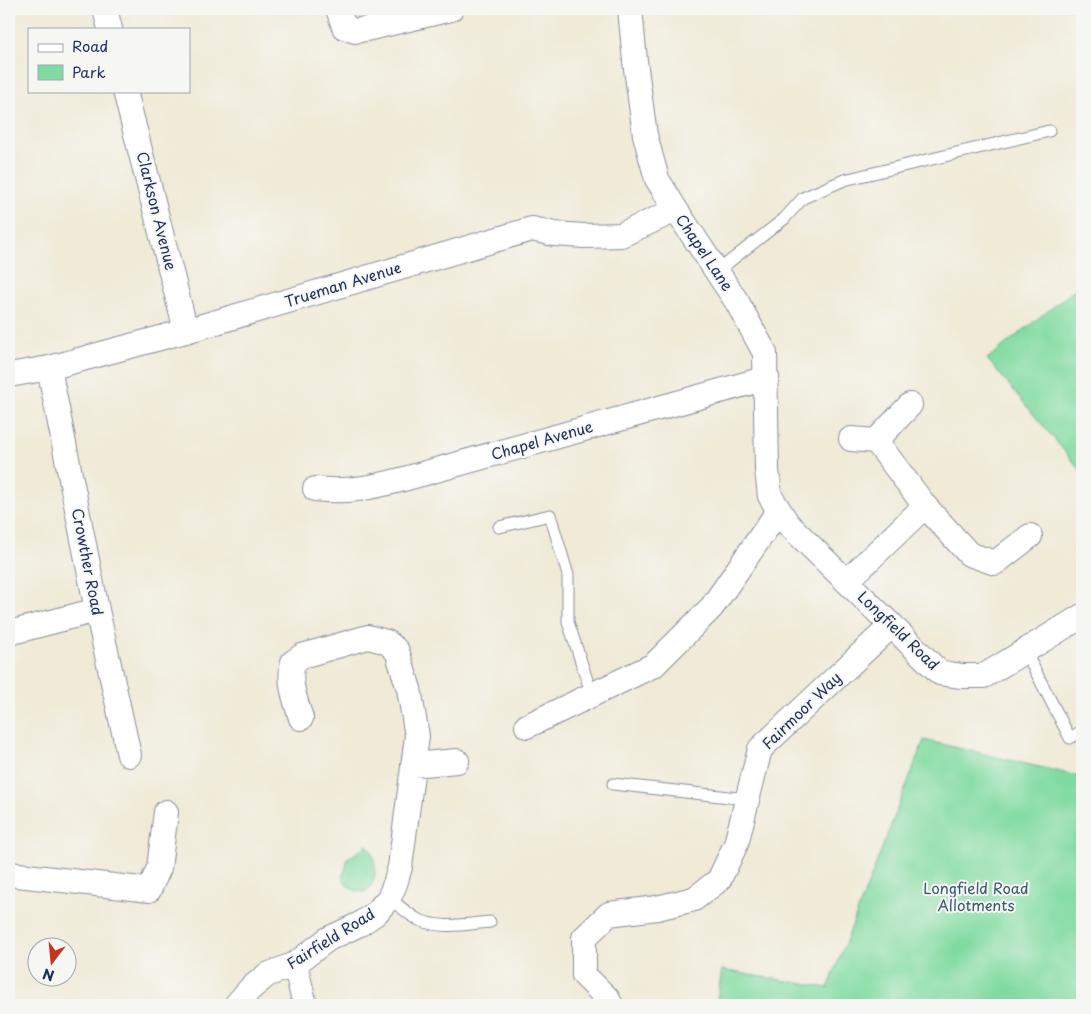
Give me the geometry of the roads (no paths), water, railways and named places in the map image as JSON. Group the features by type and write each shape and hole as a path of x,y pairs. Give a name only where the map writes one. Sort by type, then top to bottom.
{"street":[{"path":"105,9 110,28"},
{"path":"338,9 344,27 354,31 451,9"},
{"name":"Chapel Lane","path":"630,9 645,135 657,180 737,302 765,352 767,453 774,503"},
{"name":"Clarkson Avenue","path":"126,92 186,331"},
{"name":"Trueman Avenue","path":"9,375 49,368 186,331 532,229 554,234 584,236 621,235 676,210"},
{"name":"Crowther Road","path":"49,368 97,610 129,755"},
{"name":"Chapel Avenue","path":"316,489 347,491 369,488 767,378"},
{"path":"876,441 910,405"},
{"path":"851,439 876,441 926,506 969,554 995,563 1030,536"},
{"path":"527,726 654,665 712,607 774,503"},
{"name":"Longfield Road","path":"774,503 788,524 940,673 984,676 1082,616"},
{"path":"847,581 926,506"},
{"path":"9,633 97,610"},
{"name":"Fairmoor Way","path":"611,1005 607,998 584,975 584,938 609,914 658,908 694,899 719,880 736,844 760,749 892,625"},
{"name":"Fairfield Road","path":"236,1005 250,989 267,975 294,964 328,939 360,924 376,913 389,898 400,867 417,736 409,689 397,651 387,642 368,637 302,656 293,662 290,684 301,718"},
{"path":"413,765 458,761"},
{"path":"9,874 149,890 159,868 166,812"},
{"path":"294,964 306,1005"}],"lane":[{"path":"716,272 784,219 804,198 844,180 1049,131"},
{"path":"499,527 550,515 568,575 568,622 592,695"},
{"path":"1025,651 1070,738 1082,731"},
{"path":"614,784 747,799"},
{"path":"389,898 426,923 437,925 490,922"}],"park label":[{"name":"Longfield Road Allotments","path":"976,898"}]}
